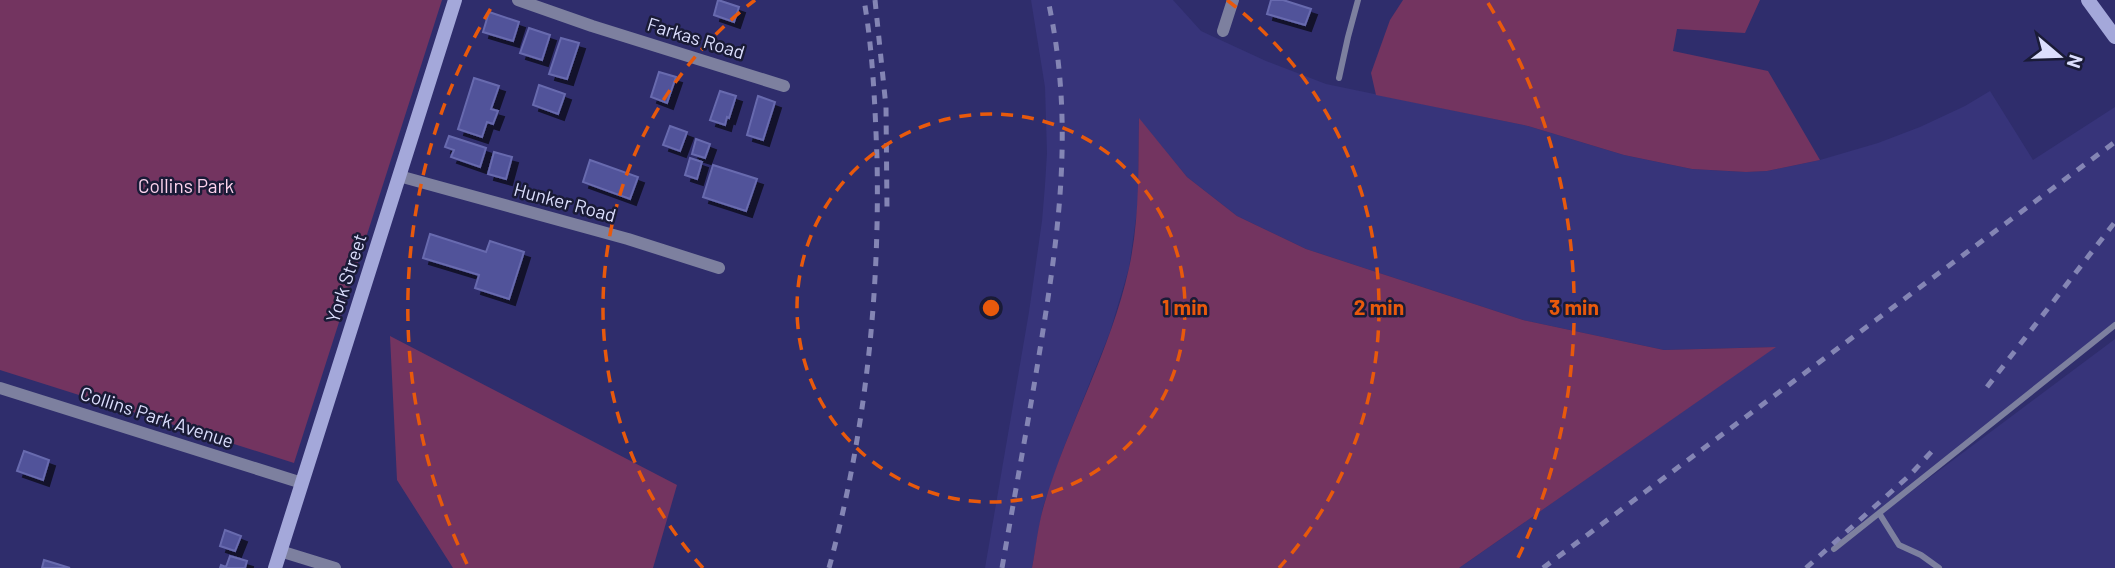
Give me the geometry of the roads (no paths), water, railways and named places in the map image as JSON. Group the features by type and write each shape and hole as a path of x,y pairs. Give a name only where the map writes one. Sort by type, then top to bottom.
{"street":[{"name":"York Street","path":"275,568 455,0"},
{"name":"Farkas Road","path":"518,0 784,86"},
{"path":"1223,31 1233,0"},
{"path":"2088,0 2115,37"},
{"name":"Hunker Road","path":"399,176 628,239 719,268"},
{"name":"Collins Park Avenue","path":"0,388 302,483"},
{"path":"280,551 335,568"}],"lane":[{"path":"1339,78 1358,0"},
{"path":"1834,549 2115,325"},
{"path":"1879,513 1899,545 1921,555 1938,568"}],"railway":[{"path":"829,568 842,518 861,416 873,313 877,158 872,59 864,0"},
{"path":"875,0 886,107 887,208"},
{"path":"1002,568 1041,343 1058,214 1061,87 1048,0"},
{"path":"1543,568 2115,142"},
{"path":"1987,387 2115,222"},
{"path":"1806,568 1910,475 1933,450"}],"park label":[{"name":"Collins Park","path":"186,186"}]}
